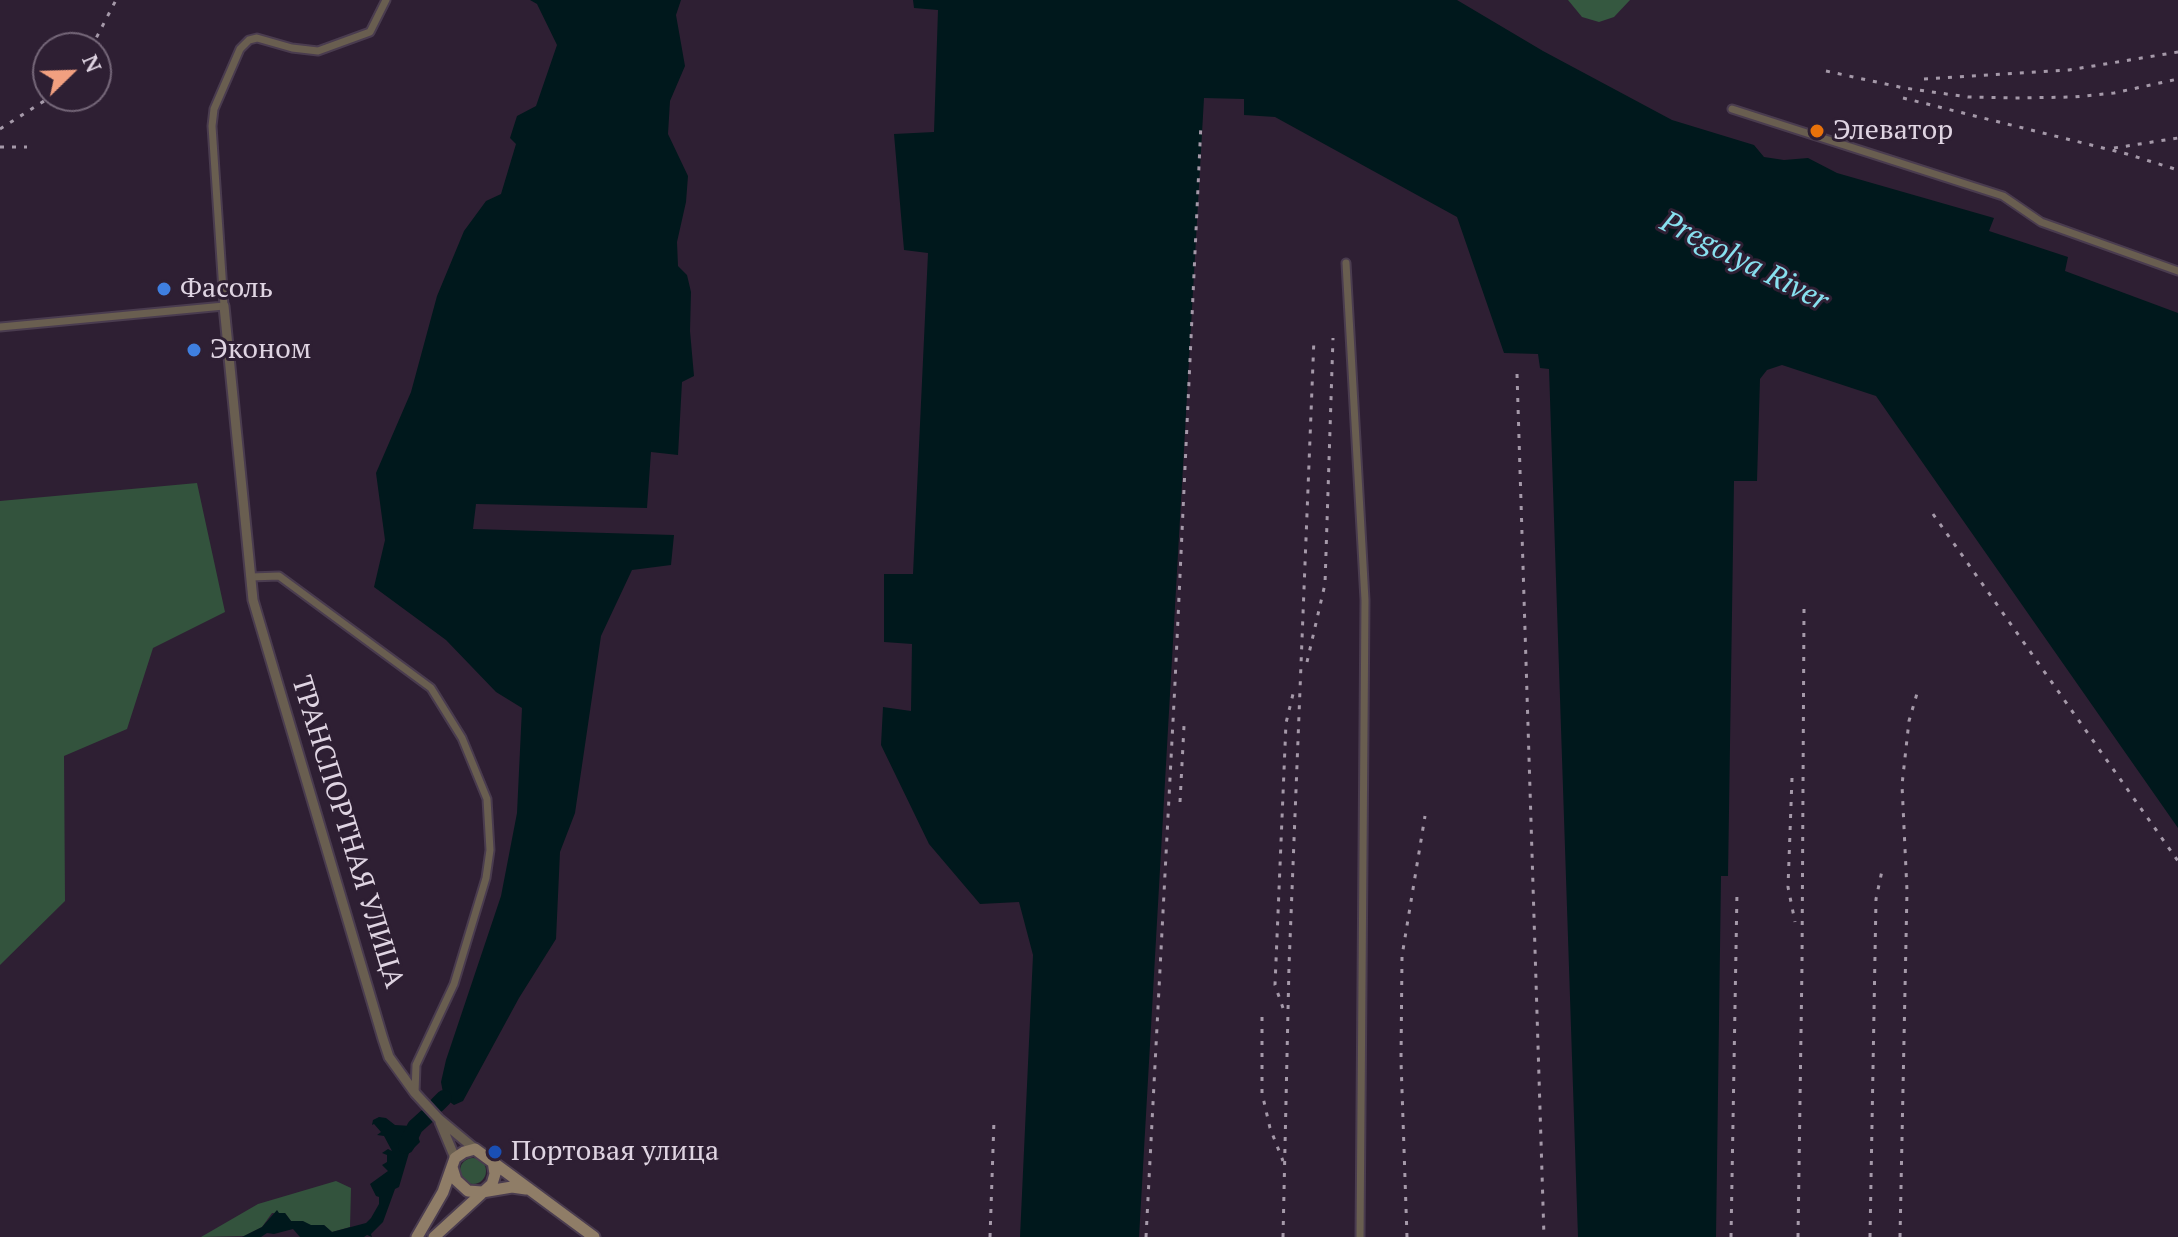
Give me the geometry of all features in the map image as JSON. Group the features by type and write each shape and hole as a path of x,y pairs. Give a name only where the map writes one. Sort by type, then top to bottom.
{"main road":[{"name":"ТРАНСПОРТНАЯ УЛИЦА","path":"475,1149 493,1161"},
{"path":"417,1237 443,1192 454,1163 464,1152 475,1149"},
{"path":"493,1161 594,1237"},
{"path":"434,1237 495,1178 493,1161"},
{"name":"ТРАНСПОРТНАЯ УЛИЦА","path":"454,1163 456,1180 462,1189 482,1192"},
{"path":"482,1192 512,1187 531,1190"}],"street":[{"path":"0,327 224,306 212,126 214,109 240,49 249,40 257,38 292,48 318,51 370,32 386,0"},
{"path":"1732,109 2003,196 2041,222 2178,271"},
{"path":"1346,263 1365,600 1360,1237"},
{"name":"ТРАНСПОРТНАЯ УЛИЦА","path":"224,306 253,600 383,1039 389,1057 415,1093 439,1119 475,1149"},
{"name":"ТРАНСПОРТНАЯ УЛИЦА","path":"251,577 279,576 431,688 462,738 487,799 490,850 486,878 454,984 416,1065 415,1093"},
{"name":"ТРАНСПОРТНАЯ УЛИЦА","path":"439,1119 454,1163"}],"green space":[{"path":"1568,0 1630,0 1614,17 1599,22 1582,17"},
{"path":"197,483 225,612 153,648 127,729 64,756 65,901 0,965 0,501"},
{"path":"473,1158 482,1162 486,1171 482,1180 473,1184 464,1180 460,1171 464,1162"},
{"path":"336,1181 351,1188 350,1227 332,1232 324,1225 291,1221 285,1213 272,1213 262,1227 244,1236 201,1237 258,1204"}],"water":[{"path":"530,0 681,0 676,15 685,66 670,101 668,134 688,176 677,242 678,266 687,275 691,292 694,376 682,382 678,455 651,452 647,508 476,504 473,529 674,535 671,565 632,570 601,636 575,813 560,852 556,939 519,998 463,1101 454,1105 444,1098 441,1082 501,896 517,813 522,708 496,692 446,640 374,587 385,540 376,473 411,392 437,296 464,231 486,201 501,194 516,144 510,138 517,116 536,106 557,45 537,4"},
{"name":"Pregolya River","path":"913,0 1457,0 1543,51 1672,120 1754,145 1764,157 1784,160 1808,158 1837,173 1994,218 1989,231 2068,257 2065,271 2178,313 2178,828 1876,396 1782,365 1767,370 1760,379 1757,481 1734,481 1728,876 1721,876 1716,1237 1578,1237 1549,369 1540,368 1538,354 1504,353 1457,217 1275,117 1244,115 1244,99 1204,98 1139,1237 1020,1237 1033,955 1019,902 980,904 929,844 881,745 883,707 911,711 912,644 884,642 884,574 913,574 928,253 904,250 894,134 934,132 938,10 914,8"},
{"path":"379,1117 395,1125 411,1126 420,1142 409,1153 399,1187 395,1189 383,1222 371,1234 372,1237 300,1237 293,1229 267,1233 261,1237 242,1237 262,1227 277,1210 285,1213 291,1221 324,1225 332,1232 366,1223 379,1204 379,1197 370,1184 388,1171 382,1165 387,1162 387,1155 382,1153 388,1149 392,1151 384,1136 377,1135 381,1132 372,1125 373,1120"}],"waterway":[{"path":"437,1105 444,1098"},
{"path":"406,1146 415,1127 426,1117"}],"railway":[{"path":"99,32 116,0"},
{"path":"1924,79 2069,70 2178,52"},
{"path":"1826,71 1904,88 1968,97 2074,97 2114,93 2178,79"},
{"path":"1903,98 2127,154 2178,170"},
{"path":"0,129 32,109"},
{"path":"1146,1237 1201,123"},
{"path":"2114,148 2178,138"},
{"path":"0,147 27,147"},
{"path":"1283,1237 1289,966 1314,338"},
{"path":"1307,662 1325,584 1333,338"},
{"path":"1517,374 1544,1237"},
{"path":"1933,514 2178,861"},
{"path":"1798,1237 1804,608"},
{"path":"1900,1237 1907,891 1902,785 1909,721 1918,690"},
{"path":"1283,1008 1275,985 1286,723 1293,694"},
{"path":"1180,802 1184,726"},
{"path":"1792,778 1788,887 1795,922"},
{"path":"1407,1237 1401,1061 1402,956 1425,816"},
{"path":"1870,1237 1876,899 1883,866"},
{"path":"1731,1237 1737,892"},
{"path":"1262,1017 1262,1093 1270,1128 1283,1161"},
{"path":"990,1237 994,1120"}],"place":[{"name":"Элеватор","path":"1817,131"},
{"name":"Фасоль","path":"164,289"},
{"name":"Эконом","path":"194,350"},
{"name":"Портовая улица","path":"495,1152"}]}
